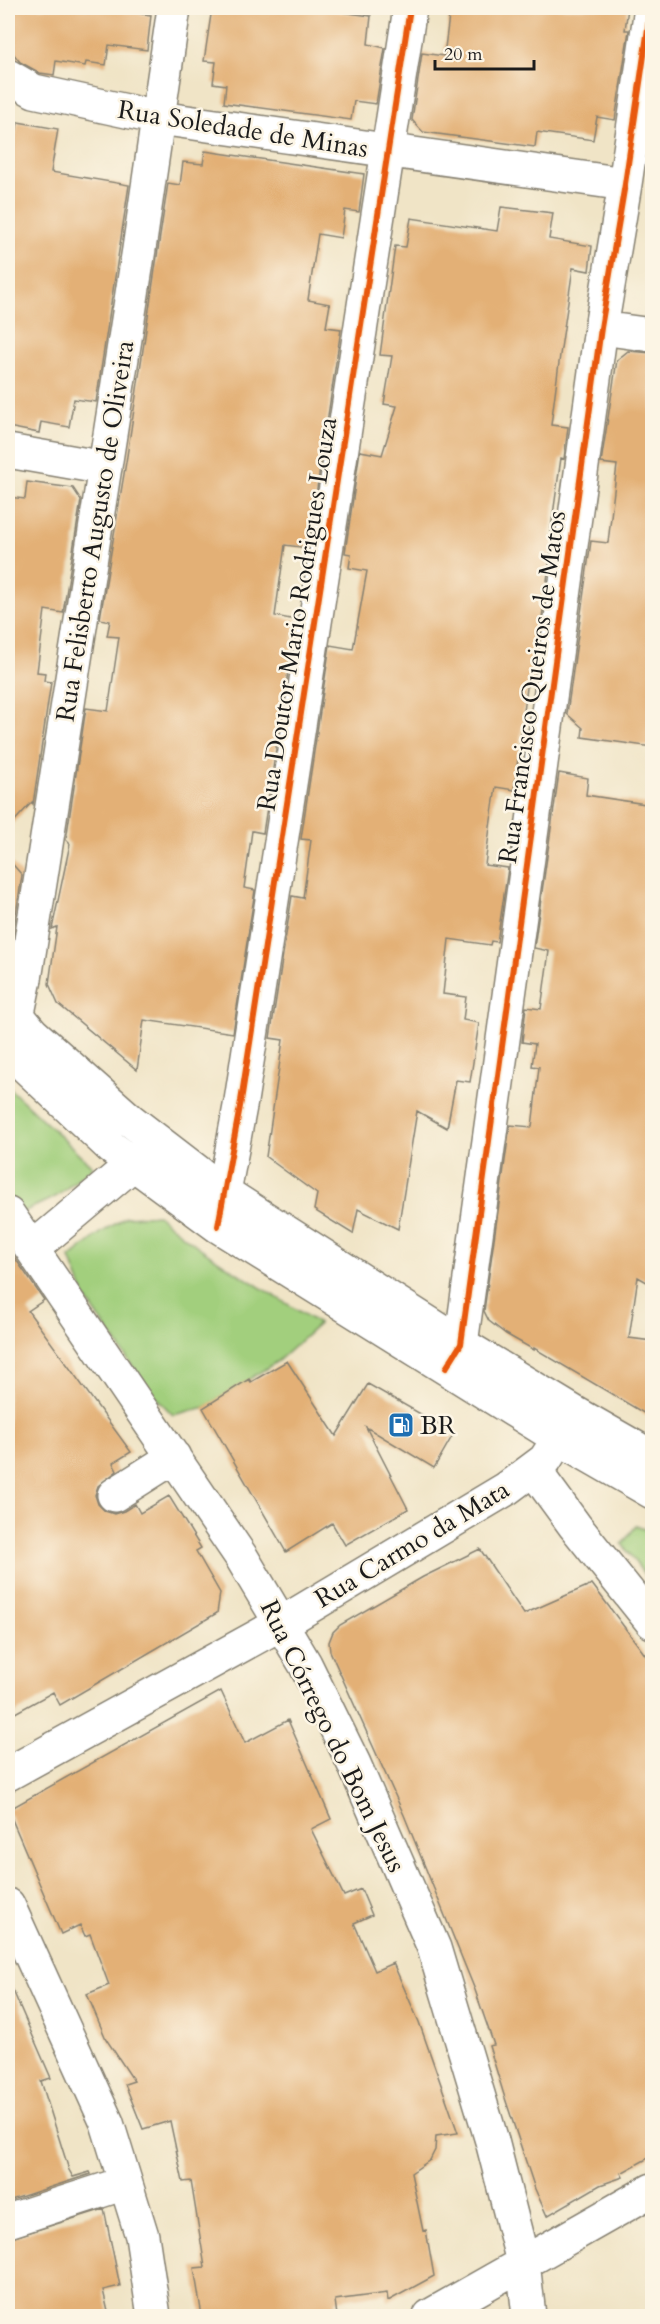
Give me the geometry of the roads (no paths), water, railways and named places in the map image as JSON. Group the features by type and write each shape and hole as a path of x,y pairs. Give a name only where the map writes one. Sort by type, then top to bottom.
{"street":[{"name":"Rua Felisberto Augusto de Oliveira","path":"9,1051 12,1010 25,979 159,118 174,8"},
{"name":"Rua Doutor Mario Rodrigues Louza","path":"218,1227 242,1101 410,8"},
{"name":"Rua Francisco Queiros de Matos","path":"454,1356 601,328 651,8"},
{"name":"Rua Soledade de Minas","path":"8,76 34,91 159,118 625,184"},
{"path":"601,328 652,335"},
{"path":"8,451 105,468"},
{"path":"12,1010 32,1033 130,1120 225,1193 454,1356"},
{"path":"9,1051 112,1148 218,1227 454,1356 568,1426 652,1492"},
{"path":"33,1248 133,1164"},
{"name":"Rua Córrego do Bom Jesus","path":"8,1214 242,1558 282,1623 354,1764 435,1948 492,2141 523,2262 530,2316"},
{"path":"568,1426 652,1457"},
{"name":"Rua Carmo da Mata","path":"8,1774 282,1623 506,1490 545,1460 568,1426"},
{"path":"114,1495 174,1457"},
{"path":"534,1470 575,1526 652,1622"},
{"path":"8,1905 107,2123 142,2236 154,2316"},
{"path":"8,2221 125,2183"},
{"path":"430,2316 652,2190"}],"place":[{"name":"BR","path":"401,1425"}]}
